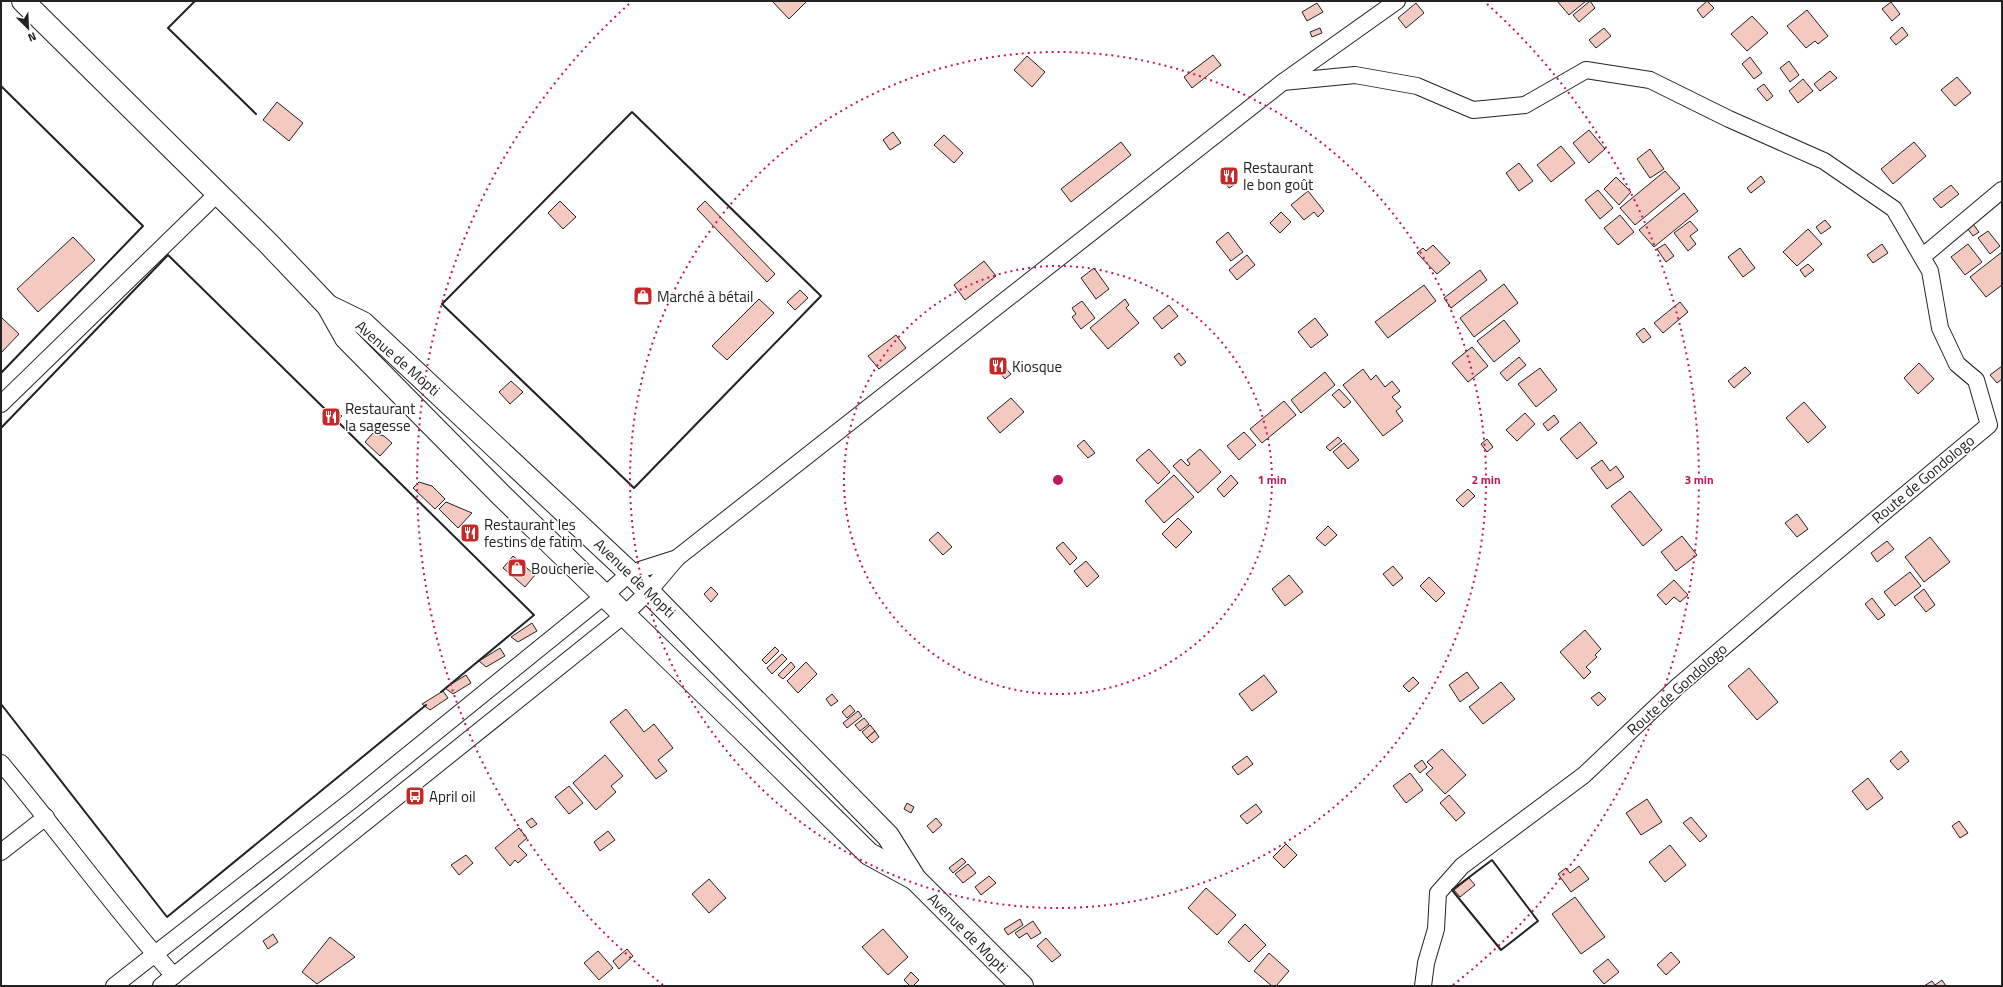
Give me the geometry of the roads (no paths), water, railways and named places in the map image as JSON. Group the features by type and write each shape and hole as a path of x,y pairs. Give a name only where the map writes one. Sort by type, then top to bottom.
{"main road":[{"name":"Avenue de Mopti","path":"23,1 328,306 346,338 501,495 869,854 915,879"},
{"name":"Avenue de Mopti","path":"328,306 363,323 649,591 888,836 915,879 1022,986"}],"street":[{"path":"161,986 624,615 649,591 678,558 1283,82 1397,1"},
{"path":"1283,82 1355,75 1417,86 1473,110 1525,105 1586,70 1650,80 1824,161 1894,209 1922,257 2002,190"},
{"path":"1,404 217,194"},
{"name":"Route de Gondologo","path":"1424,986 1426,963 1436,929 1438,893 1462,866 1584,774 1678,686 1989,425 1976,380 1957,364 1940,328 1930,271 1922,257"},
{"path":"114,986 351,801 604,596 630,573 678,558"},
{"path":"1,763 46,817 117,910 174,976"},
{"path":"1,852 46,817"}],"place":[{"name":"Restaurant le bon goût","path":"1229,176"},
{"name":"Marché à bétail","path":"643,296"},
{"name":"Kiosque","path":"998,366"},
{"name":"Restaurant la sagesse","path":"331,417"},
{"name":"Restaurant les festins de fatim","path":"470,533"},
{"name":"Boucherie","path":"517,568"},
{"name":"April oil","path":"415,796"}]}
